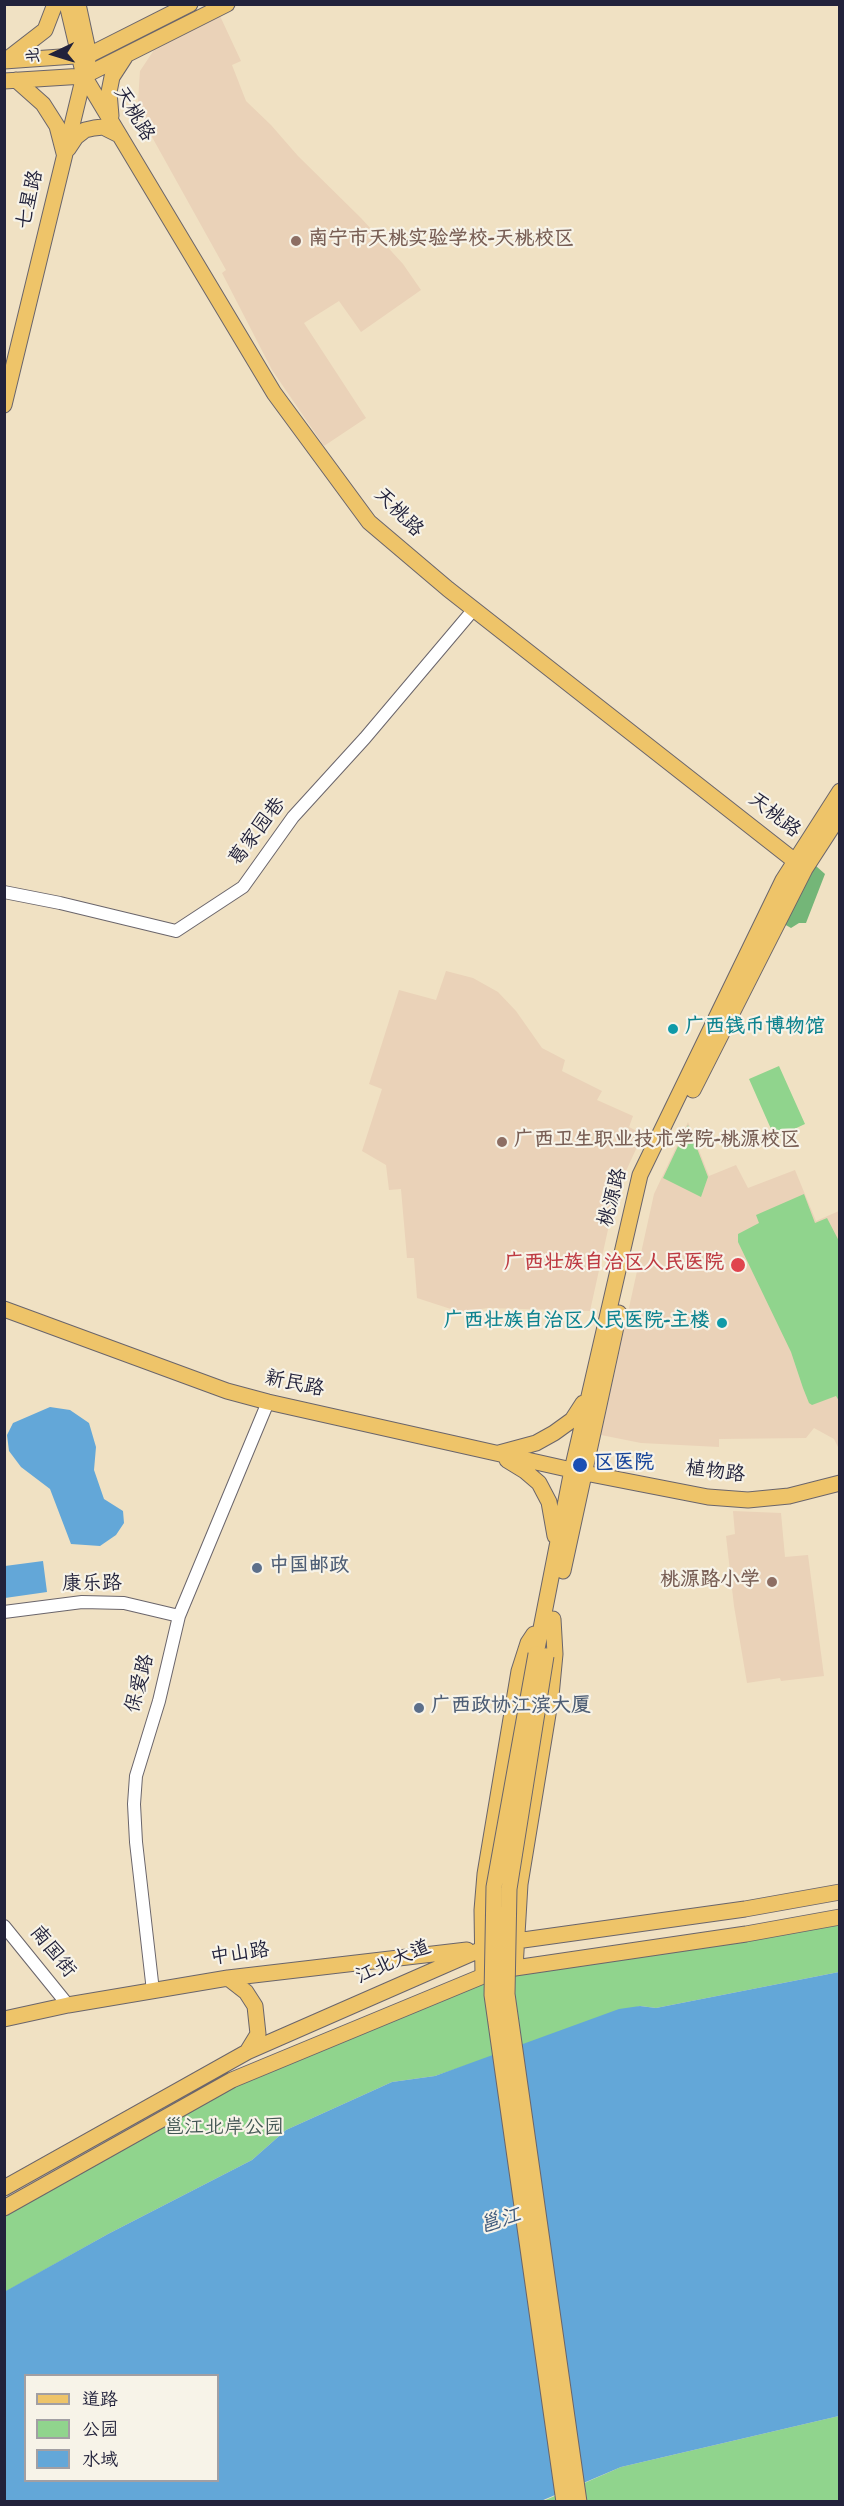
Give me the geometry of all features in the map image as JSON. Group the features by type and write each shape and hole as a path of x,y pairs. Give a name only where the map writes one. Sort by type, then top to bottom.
{"main road":[{"path":"4,61 45,30 55,4"},
{"path":"4,61 83,56 190,4"},
{"path":"10,80 84,76 227,4"},
{"path":"74,6 83,56"},
{"path":"74,6 94,35 106,39 123,38"},
{"path":"111,122 109,99 112,77 127,54"},
{"name":"七星路","path":"4,405 84,76 83,56"},
{"name":"天桃路","path":"84,76 274,393 369,522 474,609 800,865"},
{"path":"10,80 43,104 57,126 64,154"},
{"path":"64,154 76,137 85,130 104,127 120,135"},
{"name":"桃源路","path":"541,1655 578,1471 590,1392 640,1175 840,791"},
{"name":"桃源路","path":"548,1619 556,1553 578,1471 648,1178 800,865 840,815"},
{"name":"新民路","path":"4,1309 227,1391 578,1471"},
{"path":"496,1454 536,1443 554,1433 572,1420 590,1392"},
{"path":"496,1454 525,1471 539,1483 549,1502 556,1553"},
{"name":"植物路","path":"578,1471 708,1497 748,1500 789,1496 840,1483"},
{"path":"515,1968 520,1884 551,1696 555,1654 548,1619"},
{"path":"483,1976 485,1874 519,1671 528,1643 548,1619"},
{"path":"541,1655 494,1887 492,1995 564,2502"},
{"path":"541,1655 509,1889 507,1994 579,2502"},
{"name":"江北大道","path":"4,2188 247,2052 482,1949 516,1941 745,1909 840,1892"},
{"path":"4,2208 232,2080 483,1976 515,1968 746,1934 840,1917"},
{"name":"中山路","path":"4,2019 68,2005 228,1978 482,1949"},
{"path":"228,1978 246,1992 255,2006 258,2034 247,2052"}],"street":[{"name":"葛家园巷","path":"4,892 176,931 243,887 293,817 365,738 474,609"},
{"name":"保爱路","path":"153,1991 134,1804 136,1776 159,1701 179,1616 268,1402"},
{"name":"康乐路","path":"4,1612 82,1602 124,1602 179,1616"},
{"name":"南国街","path":"4,1926 68,2005"}],"shaded area":[{"name":"南宁市天桃实验学校-天桃校区","path":"220,16 241,61 232,65 246,101 361,218 403,264 421,290 361,332 339,301 304,323 366,418 324,446 272,370 222,273 226,270 142,119 138,102 140,71 154,50"},
{"name":"广西卫生职业技术学院-桃源校区","path":"446,971 473,978 498,992 516,1011 542,1048 565,1060 562,1071 602,1091 597,1100 633,1116 629,1127 643,1134 620,1184 613,1207 590,1311 488,1308 460,1312 417,1298 414,1258 407,1258 401,1189 389,1190 386,1165 362,1151 382,1089 369,1084 399,990 436,1000"},
{"name":"广西壮族自治区人民医院","path":"688,1122 709,1176 736,1165 748,1188 795,1170 816,1221 839,1211 839,1449 834,1439 814,1428 806,1438 719,1439 719,1447 641,1443 601,1435 654,1194"},
{"name":"桃源路小学","path":"733,1511 781,1513 785,1557 808,1555 824,1676 781,1681 780,1678 747,1683 734,1606 726,1536 735,1534"}],"green space":[{"path":"816,866 825,874 806,923 799,923 791,928 784,924 805,881"},
{"path":"779,1066 805,1124 775,1138 749,1079"},
{"path":"688,1125 708,1177 701,1197 663,1178"},
{"path":"804,1194 815,1223 827,1218 840,1243 839,1401 836,1396 812,1405 803,1388 791,1352 738,1242 738,1234 759,1223 756,1215"},
{"name":"邕江北岸公园","path":"839,1917 839,1972 656,2008 640,2006 435,2076 392,2082 286,2130 252,2160 108,2234 5,2292 4,2208 232,2080 483,1976"},
{"path":"839,2416 839,2501 541,2502 621,2467"}],"water":[{"path":"50,1407 70,1410 89,1423 96,1447 94,1470 104,1499 123,1511 124,1523 116,1535 100,1546 71,1544 50,1489 21,1467 9,1451 7,1435 13,1423"},
{"path":"43,1561 47,1592 5,1598 5,1566"},
{"name":"邕江","path":"839,1972 839,2416 621,2467 541,2501 5,2501 4,2292 108,2234 252,2160 286,2130 392,2082 435,2076 619,2009 640,2006 656,2008"}],"place":[{"name":"南宁市天桃实验学校-天桃校区","path":"296,241"},
{"name":"广西钱币博物馆","path":"673,1029"},
{"name":"广西卫生职业技术学院-桃源校区","path":"502,1142"},
{"name":"广西壮族自治区人民医院","path":"738,1265"},
{"name":"广西壮族自治区人民医院-主楼","path":"722,1323"},
{"name":"区医院","path":"580,1465"},
{"name":"中国邮政","path":"257,1568"},
{"name":"桃源路小学","path":"772,1582"},
{"name":"广西政协江滨大厦","path":"419,1708"}]}
